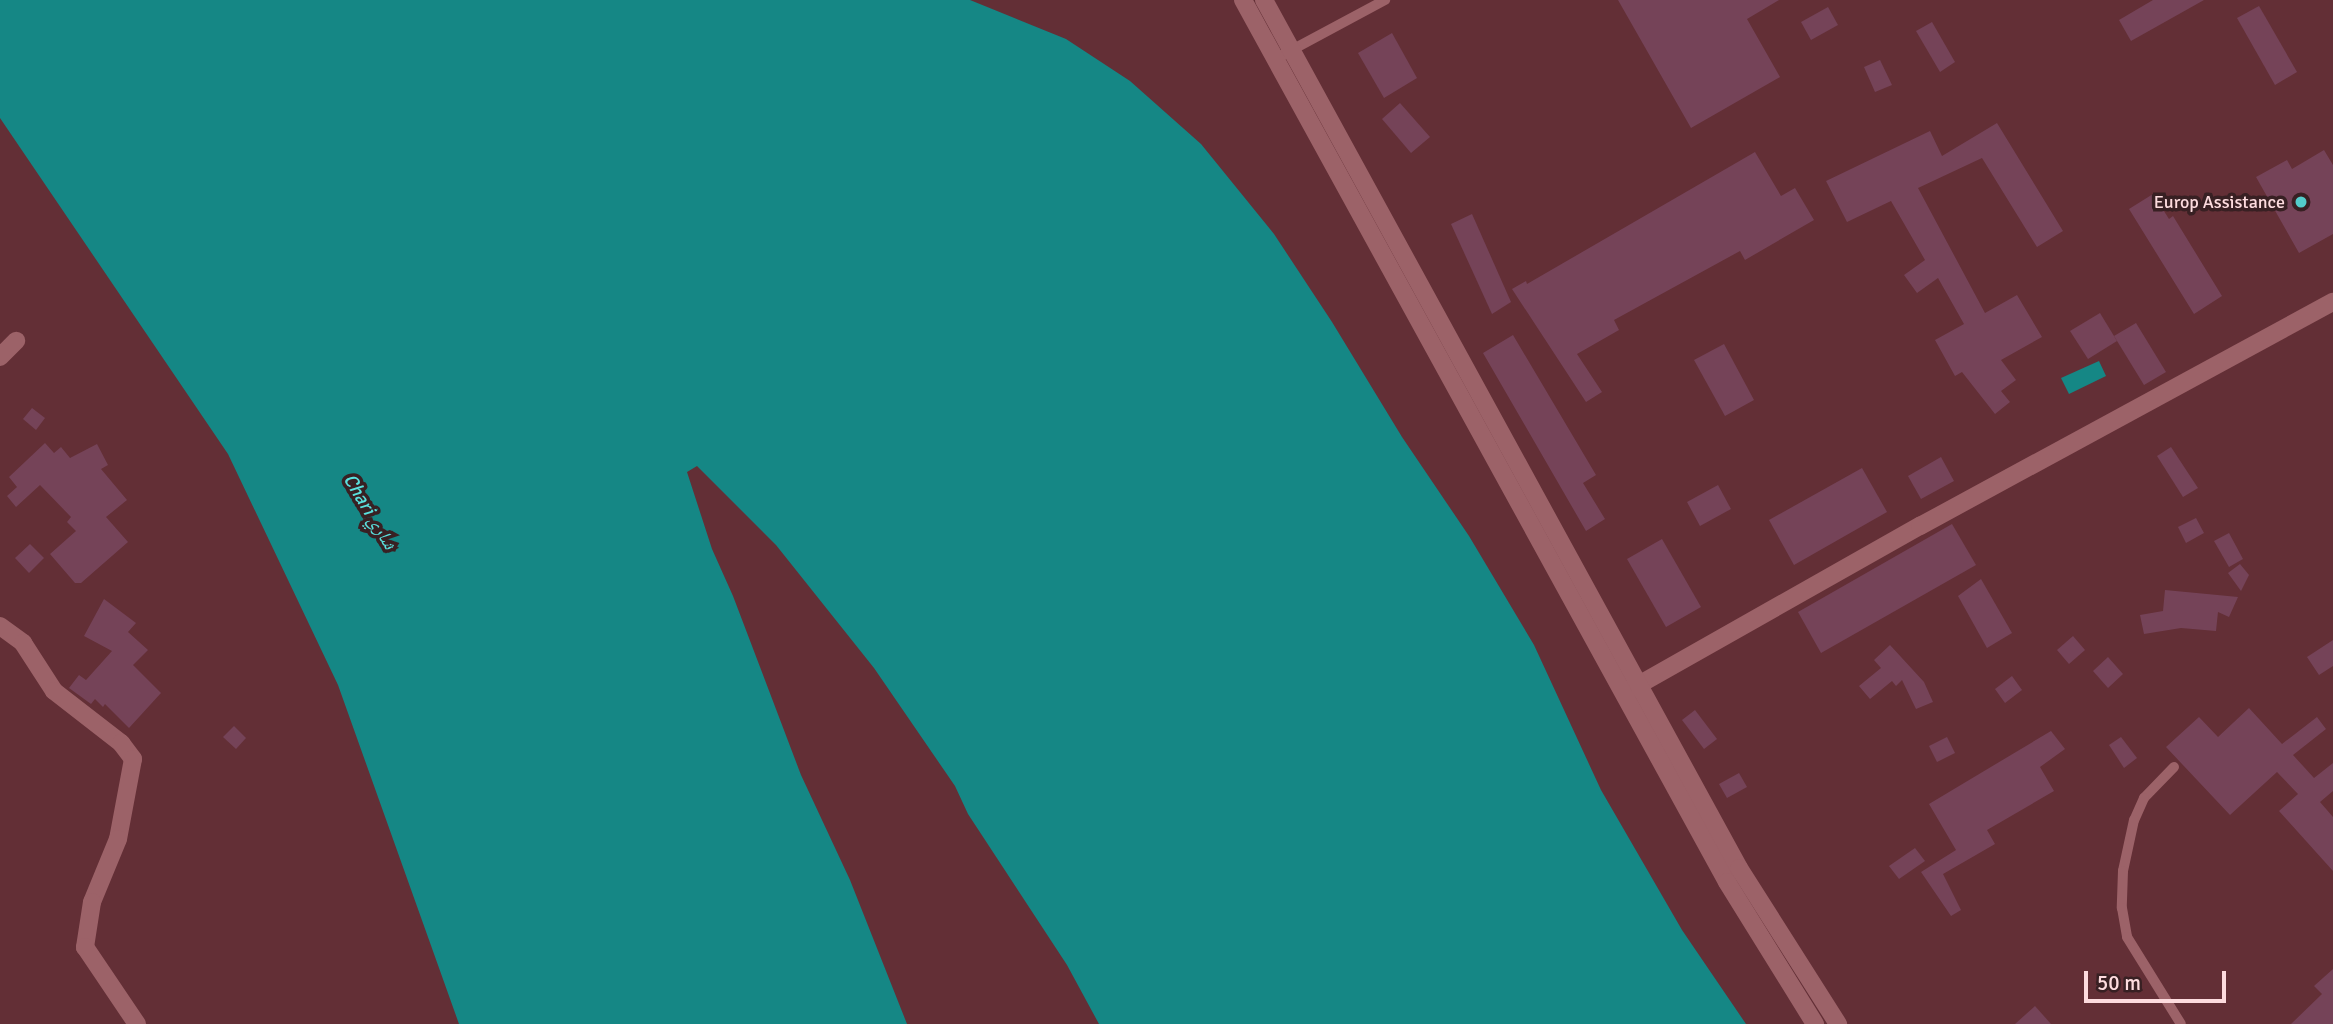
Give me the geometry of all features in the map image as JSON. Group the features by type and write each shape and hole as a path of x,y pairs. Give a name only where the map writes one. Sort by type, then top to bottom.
{"main road":[{"path":"1243,0 1727,881 1815,1024"},
{"path":"1264,0 1740,868 1838,1024"},
{"path":"1623,693 1932,520 2333,302"},
{"path":"0,358 16,341"},
{"path":"0,626 23,642 54,691 121,743 133,759 118,839 92,902 85,947 137,1024"}],"lane":[{"path":"1275,59 1385,0"},
{"path":"2174,767 2144,798 2134,820 2123,871 2122,908 2127,937 2181,1024"}],"water":[{"name":"Chari شاري","path":"0,0 970,0 1066,39 1130,81 1201,144 1274,234 1332,322 1402,437 1469,536 1534,645 1601,790 1682,930 1746,1024 1099,1024 1067,965 968,814 955,786 874,668 776,545 697,466 687,472 712,549 733,596 801,775 850,880 907,1024 459,1024 338,685 228,454 0,118"},
{"path":"2099,361 2106,376 2069,394 2061,378"}],"building":[{"path":"1618,0 1779,0 1747,19 1780,77 1691,128"},
{"path":"2153,0 2204,0 2131,41 2119,20"},
{"path":"2259,6 2297,72 2275,85 2237,18"},
{"path":"1828,7 1838,25 1811,40 1801,22"},
{"path":"1932,22 1955,62 1940,72 1916,31"},
{"path":"1392,33 1417,78 1384,98 1358,53"},
{"path":"1880,60 1892,85 1875,92 1864,67"},
{"path":"1400,103 1430,137 1411,153 1382,119"},
{"path":"1997,123 2063,231 2037,247 1982,158 1918,188 1985,313 2017,295 2042,337 2001,360 2016,380 2001,391 2010,402 1995,414 1962,372 1955,376 1935,340 1964,324 1938,278 1917,293 1904,275 1925,260 1891,201 1847,222 1826,181 1930,131 1942,156"},
{"name":"Europ Assistance","path":"2324,150 2333,165 2333,234 2299,253 2256,177 2287,160 2292,169"},
{"path":"1755,152 1781,196 1795,188 1814,220 1745,260 1740,251 1614,320 1619,330 1577,354 1602,392 1586,402 1512,289 1526,281 1527,284"},
{"path":"2153,194 2169,219 2173,216 2222,296 2194,314 2129,209"},
{"path":"1472,214 1511,302 1492,314 1451,224"},
{"path":"2100,313 2117,341 2088,359 2070,331"},
{"path":"2136,323 2166,372 2144,385 2114,336"},
{"path":"1513,335 1596,475 1583,483 1605,519 1586,531 1483,353"},
{"path":"1724,344 1754,400 1725,416 1694,360"},
{"path":"32,408 45,418 36,430 23,419"},
{"path":"45,443 54,453 61,447 70,458 97,444 108,465 101,469 127,500 106,517 128,542 81,583 75,583 50,554 76,531 67,522 71,517 40,485 16,507 7,496 17,487 9,477"},
{"path":"2171,447 2198,488 2183,497 2157,456"},
{"path":"1941,457 1954,481 1921,499 1908,476"},
{"path":"1862,468 1887,512 1794,565 1769,520"},
{"path":"1718,485 1731,509 1700,526 1687,502"},
{"path":"2196,518 2204,533 2186,543 2178,527"},
{"path":"1952,524 1976,565 1821,653 1798,612"},
{"path":"2229,533 2243,559 2229,567 2214,541"},
{"path":"1662,539 1701,607 1666,627 1627,559"},
{"path":"30,544 44,558 29,573 15,558"},
{"path":"2240,564 2249,575 2241,591 2228,573"},
{"path":"1981,579 2012,633 1987,648 1958,596"},
{"path":"2165,590 2238,597 2229,617 2218,612 2216,631 2181,628 2144,634 2140,615 2163,611"},
{"path":"104,599 136,623 128,632 148,650 133,665 161,693 129,728 105,704 103,707 95,699 91,704 69,688 79,675 86,680 112,651 84,636"},
{"path":"2073,636 2085,650 2069,664 2057,650"},
{"path":"2333,640 2333,666 2319,675 2307,657"},
{"path":"1890,645 1924,682 1933,702 1916,709 1902,680 1896,686 1892,681 1870,699 1859,686 1881,668 1874,660"},
{"path":"2108,657 2123,674 2108,688 2093,671"},
{"path":"2012,676 2022,690 2005,703 1995,689"},
{"path":"2249,708 2282,744 2317,717 2326,729 2293,755 2314,778 2333,763 2333,791 2320,802 2333,817 2333,871 2279,811 2298,794 2277,772 2230,815 2166,747 2199,717 2218,737"},
{"path":"1695,710 1717,739 1704,749 1682,720"},
{"path":"234,726 246,738 236,749 223,737"},
{"path":"2051,731 2065,749 2040,767 2054,791 1987,830 1995,844 1943,874 1961,910 1951,916 1921,872 1956,850 1929,804"},
{"path":"1947,737 1955,753 1937,762 1929,746"},
{"path":"2121,737 2137,758 2124,768 2109,745"},
{"path":"1739,773 1747,787 1727,798 1719,784"},
{"path":"1915,848 1925,861 1899,879 1889,866"},
{"path":"2333,969 2333,1024 2291,1024 2322,994 2314,986"},
{"path":"2035,1006 2051,1024 2015,1024"}],"place":[{"name":"Europ Assistance","path":"2301,202"}]}
